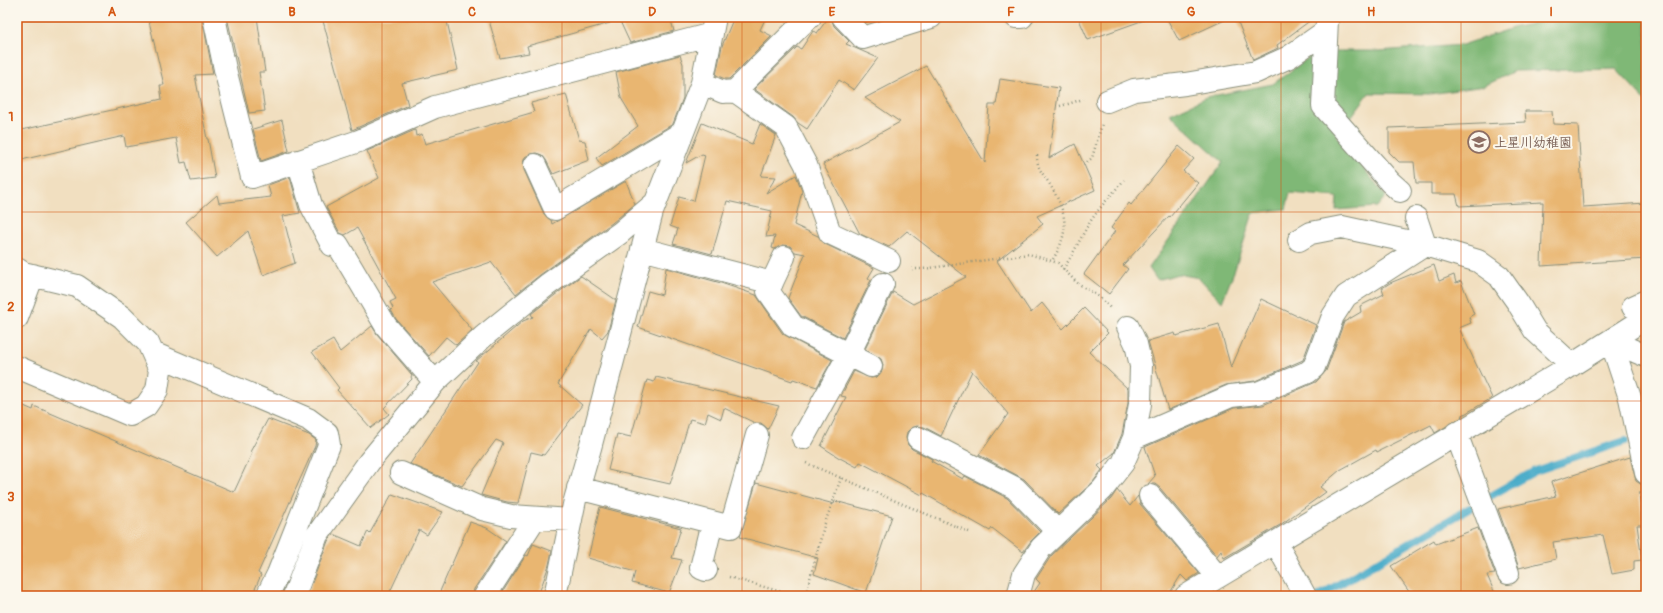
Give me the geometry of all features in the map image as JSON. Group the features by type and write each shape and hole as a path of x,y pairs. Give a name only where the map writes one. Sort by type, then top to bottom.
{"street":[{"path":"214,17 225,69 252,177 359,141 435,107 714,25 702,83 655,203 642,249 590,448 578,488 555,596"},
{"path":"735,91 810,17"},
{"path":"843,17 864,38 931,17"},
{"path":"1016,17 1022,17"},
{"path":"1108,101 1134,90 1185,84 1256,72 1289,57 1327,24"},
{"path":"1327,24 1323,106 1390,182 1400,191"},
{"path":"702,83 723,92 735,91 786,127 806,165 830,233 889,262"},
{"path":"535,165 555,209 682,133"},
{"path":"298,161 311,205 332,245 338,245 386,326 435,382"},
{"path":"294,596 317,535 368,462 435,382 484,336 547,286 620,233 655,203"},
{"path":"1416,218 1425,245"},
{"path":"1299,240 1311,232 1342,227 1425,245 1478,261 1499,276 1535,331 1572,365"},
{"path":"1134,438 1232,396 1258,393 1308,372 1314,366 1333,316 1346,296 1425,245"},
{"path":"642,249 772,282"},
{"path":"784,257 768,291 793,326 848,356 871,366"},
{"path":"17,318 24,280 77,286 122,317 148,343 160,370 157,390 146,406 130,415 17,367"},
{"path":"803,438 848,356 883,284"},
{"path":"1186,596 1611,341 1642,309"},
{"path":"1018,596 1024,574 1041,548 1102,490 1123,463 1134,438 1140,404 1141,366 1136,344 1128,327"},
{"path":"1611,341 1646,356"},
{"path":"1611,341 1630,398 1646,473"},
{"path":"153,353 308,419 328,433 329,445 278,574 267,596"},
{"path":"1456,433 1508,573"},
{"path":"578,488 731,527 757,435"},
{"path":"918,438 1015,488 1058,532"},
{"path":"401,473 482,509 511,516 570,520"},
{"path":"1150,496 1218,577"},
{"path":"485,596 535,518"},
{"path":"706,570 701,568 712,522"},
{"path":"1276,543 1305,596"}],"path":[{"path":"1087,162 1092,158 1108,101"},
{"path":"1037,155 1037,166 1049,184 1065,216 1060,248 1052,261"},
{"path":"1063,269 1073,255 1091,221 1124,180"},
{"path":"889,262 911,269 923,269 1029,254 1058,263 1076,282 1101,298 1128,327"},
{"path":"805,463 969,532"},
{"path":"803,596 805,595 824,526 841,478"},
{"path":"706,570 796,596"}],"green space":[{"path":"1568,17 1646,17 1646,101 1616,69 1515,71 1484,86 1430,94 1369,93 1337,136 1386,196 1377,207 1336,210 1337,197 1290,193 1286,209 1253,213 1235,269 1222,302 1199,278 1178,274 1157,280 1149,268 1223,162 1170,114 1207,97 1273,84 1316,52 1378,51 1462,45 1516,27"}],"building":[{"path":"148,17 202,17 213,74 195,75 215,178 191,181 186,162 181,163 176,138 126,147 124,136 17,161 17,131 162,99 160,85 164,85"},
{"path":"227,17 257,17 265,72 259,72 265,111 249,113"},
{"path":"322,17 446,17 458,70 402,83 408,105 352,130"},
{"path":"488,17 609,17 610,23 527,46 529,53 500,58"},
{"path":"618,17 670,17 674,31 630,43"},
{"path":"734,17 766,17 760,30 772,36 729,79 725,79 716,75 722,46"},
{"path":"829,17 831,17 834,26 849,41 846,44 878,58 854,90 839,80 807,129 754,89 797,47 801,49 813,31 817,33"},
{"path":"860,17 873,17 866,23"},
{"path":"1078,17 1144,17 1144,20 1088,40"},
{"path":"1166,17 1231,17 1179,41"},
{"path":"1236,17 1315,17 1277,45 1278,48 1253,60"},
{"path":"680,55 683,64 683,98 673,124 602,166 596,158 638,126 621,98 616,72"},
{"path":"926,66 985,163 989,105 996,105 1000,79 1059,88 1049,158 1075,144 1095,190 1037,216 1043,224 997,261 1031,313 1042,303 1063,329 1084,308 1108,333 1089,352 1128,389 1128,403 1122,434 1114,453 1098,466 1102,470 1093,482 1058,514 1024,479 979,455 1008,414 972,371 941,436 924,427 917,426 911,428 907,432 906,438 908,445 912,449 932,459 931,461 963,479 965,476 1007,498 1040,532 1023,552 992,528 990,531 923,493 922,495 860,462 857,467 821,446 846,397 841,396 854,371 871,378 877,377 882,371 883,365 881,359 865,349 893,292 913,304 966,277 907,231 889,247 860,234 823,164 900,122 865,98"},
{"path":"566,94 579,140 585,141 589,160 553,174 542,155 536,153 525,157 523,163 524,170 544,214 551,220 552,224 626,181 635,204 612,223 516,294 491,262 432,282 472,330 456,345 446,337 429,356 396,319 391,310 393,308 390,302 396,299 357,228 345,235 340,233 326,207 379,178 367,151 415,130 416,136 422,134 425,144 534,112 531,103"},
{"path":"1525,111 1552,111 1553,124 1578,125 1583,207 1646,203 1646,259 1541,266 1543,202 1459,206 1456,194 1431,194 1431,183 1416,183 1414,162 1399,162 1389,152 1389,128 1526,122"},
{"path":"282,120 289,151 261,161 253,129"},
{"path":"702,123 752,144 760,124 776,135 761,176 776,177 766,193 796,175 802,191 794,225 818,236 825,244 874,268 868,278 871,280 843,338 801,316 788,298 805,254 795,252 790,246 783,245 775,249 772,248 775,236 766,237 772,211 727,201 712,254 673,244 678,229 670,226 679,197 694,201 705,155 702,154 686,163"},
{"path":"1179,146 1194,159 1183,171 1198,183 1170,217 1169,216 1123,265 1128,269 1109,294 1084,274 1115,231 1111,228 1129,203 1131,205"},
{"path":"290,177 300,213 283,216 295,263 263,275 248,231 217,257 186,222 217,195 219,203 271,197 268,185"},
{"path":"1434,265 1439,281 1454,275 1456,283 1461,281 1474,314 1469,317 1471,323 1459,328 1492,398 1435,433 1431,425 1377,452 1376,450 1340,470 1320,487 1326,492 1280,525 1224,558 1221,551 1217,556 1160,488 1155,484 1148,484 1155,476 1145,447 1234,408 1263,405 1316,382 1326,371 1344,322 1361,312 1360,306 1384,294 1382,288 1390,283"},
{"path":"666,268 721,283 756,295 783,334 832,360 817,387 793,379 792,381 638,327 648,291 662,295"},
{"path":"581,276 616,300 608,331 602,338 591,329 558,384 582,405 544,455 531,452 518,503 507,502 481,495 503,443 496,440 462,486 410,464 478,362 476,361 523,321 533,317 531,314"},
{"path":"1261,299 1316,325 1303,360 1255,381 1226,385 1168,410 1148,341 1175,333 1176,336 1219,324 1231,368"},
{"path":"372,326 412,375 412,379 384,408 389,414 371,428 337,390 339,388 312,352 333,340 340,352"},
{"path":"656,377 779,406 768,429 761,423 755,423 724,408 721,419 708,413 705,423 690,419 670,484 608,470 617,434 631,437 647,380 654,382"},
{"path":"17,403 33,410 34,406 234,492 252,453 250,452 268,419 309,435 316,440 315,446 258,573 261,575 252,596 17,596"},
{"path":"1630,457 1636,481 1642,485 1646,485 1646,493 1639,493 1643,525 1637,525 1642,560 1634,561 1634,570 1612,574 1603,535 1553,542 1556,559 1519,568 1498,509 1556,496 1551,482"},
{"path":"756,483 834,504 835,501 892,516 866,593 814,574 818,558 740,537"},
{"path":"1117,490 1130,506 1138,496 1140,504 1199,573 1187,581 1181,575 1168,596 1031,596 1040,583 1036,579 1051,556 1111,499"},
{"path":"392,494 443,512 427,535 419,530 388,596 307,596 328,541 333,534 361,546 368,531 370,533"},
{"path":"600,507 681,528 672,558 682,560 669,593 632,583 635,572 588,558"},
{"path":"470,522 487,528 506,541 474,589 473,596 438,596"},
{"path":"1478,528 1495,574 1487,575 1496,596 1412,596 1391,566 1434,540 1436,544"},
{"path":"533,544 552,551 549,565 538,596 500,596 526,555 528,556"}],"waterway":[{"path":"1490,496 1535,471 1625,441"},
{"path":"1319,596 1470,508"}],"place":[{"name":"上星川幼稚園","path":"1479,142"}]}
